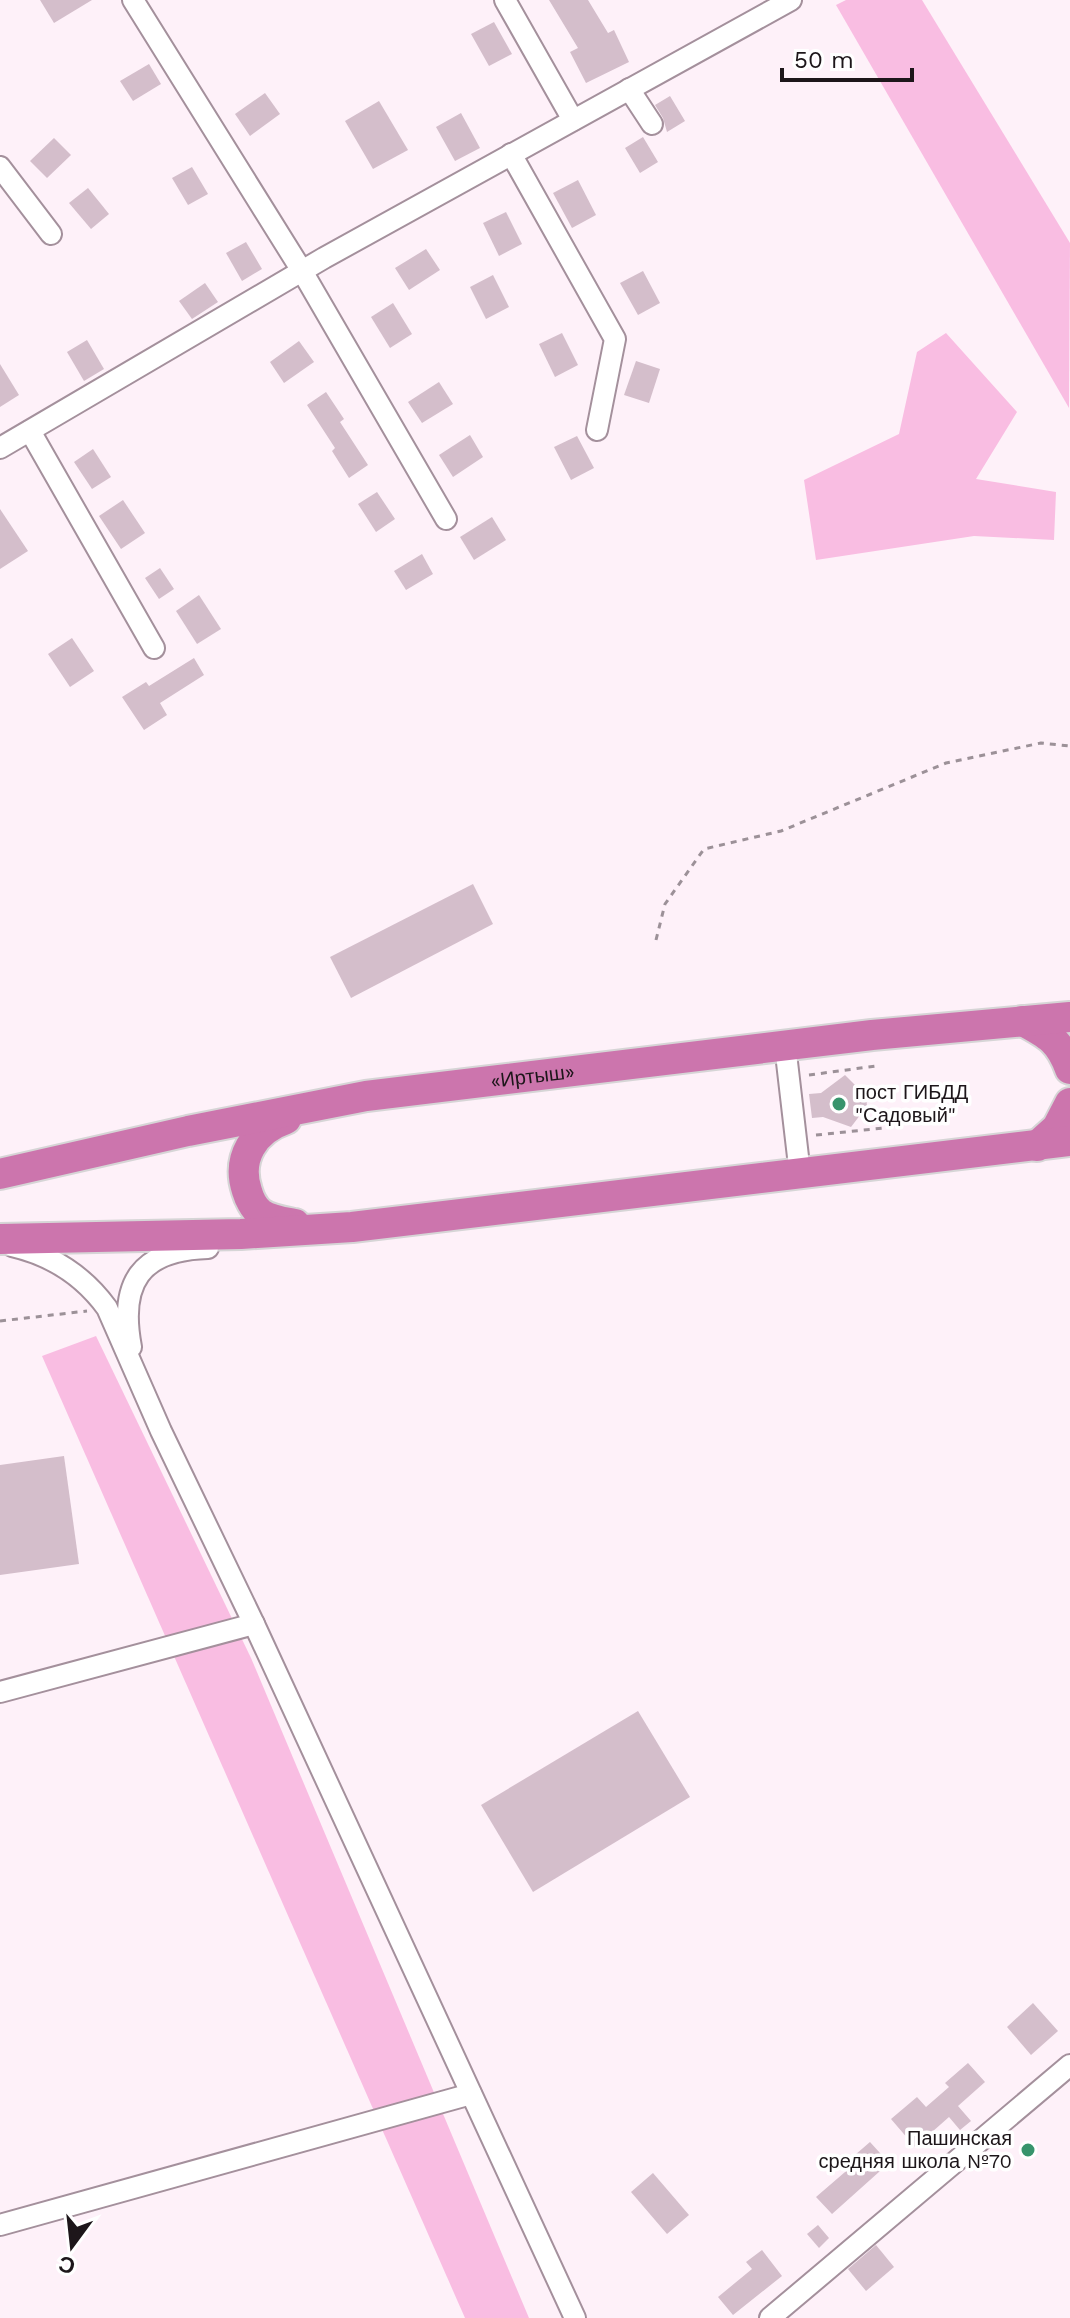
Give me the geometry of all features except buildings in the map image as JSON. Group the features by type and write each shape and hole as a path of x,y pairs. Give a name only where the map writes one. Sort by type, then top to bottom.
{"highway":[{"name":"«Иртыш»","path":"0,1174 188,1131 366,1096 785,1045 1070,1017"},
{"path":"1023,1021 1052,1037 1064,1053 1070,1069"},
{"path":"334,1103 277,1122 259,1134 247,1150 243,1167 244,1183 249,1198 260,1212 274,1220 297,1225 352,1227"},
{"path":"1037,1146 1057,1128 1070,1103"},
{"path":"0,1241 241,1234 352,1227 1070,1141"}],"street":[{"path":"133,0 302,271 446,519"},
{"path":"505,0 573,120"},
{"path":"0,448 302,271 791,0"},
{"path":"629,89 652,124"},
{"path":"511,154 615,339 597,430"},
{"path":"0,167 51,234"},
{"path":"30,431 154,648"},
{"path":"785,1045 800,1174"},
{"path":"136,1374 126,1311 129,1293 136,1278 161,1257 194,1248 288,1246 369,1239 508,1210"},
{"path":"0,1241 29,1250 74,1272 95,1291 107,1308 575,2318"},
{"path":"0,1692 254,1624"},
{"path":"770,2318 1070,2065"},
{"path":"0,2225 471,2094"}],"path":[{"path":"656,940 665,904 704,849 781,831 946,763 1041,743 1070,746"},
{"path":"789,1078 876,1066"},
{"path":"796,1137 884,1128"},
{"path":"0,1321 107,1308"}],"shaded area":[{"path":"846,0 922,0 1070,243 1069,408 836,5"},
{"path":"946,333 1017,412 976,479 1056,492 1054,540 974,536 816,560 804,480 899,434 917,352"},
{"path":"96,1336 251,1658 529,2318 465,2318 42,1356"}],"place":[{"name":"пост ГИБДД \"Садовый\"","path":"839,1104"},
{"name":"Пашинская средняя школа №70","path":"1028,2150"}]}
